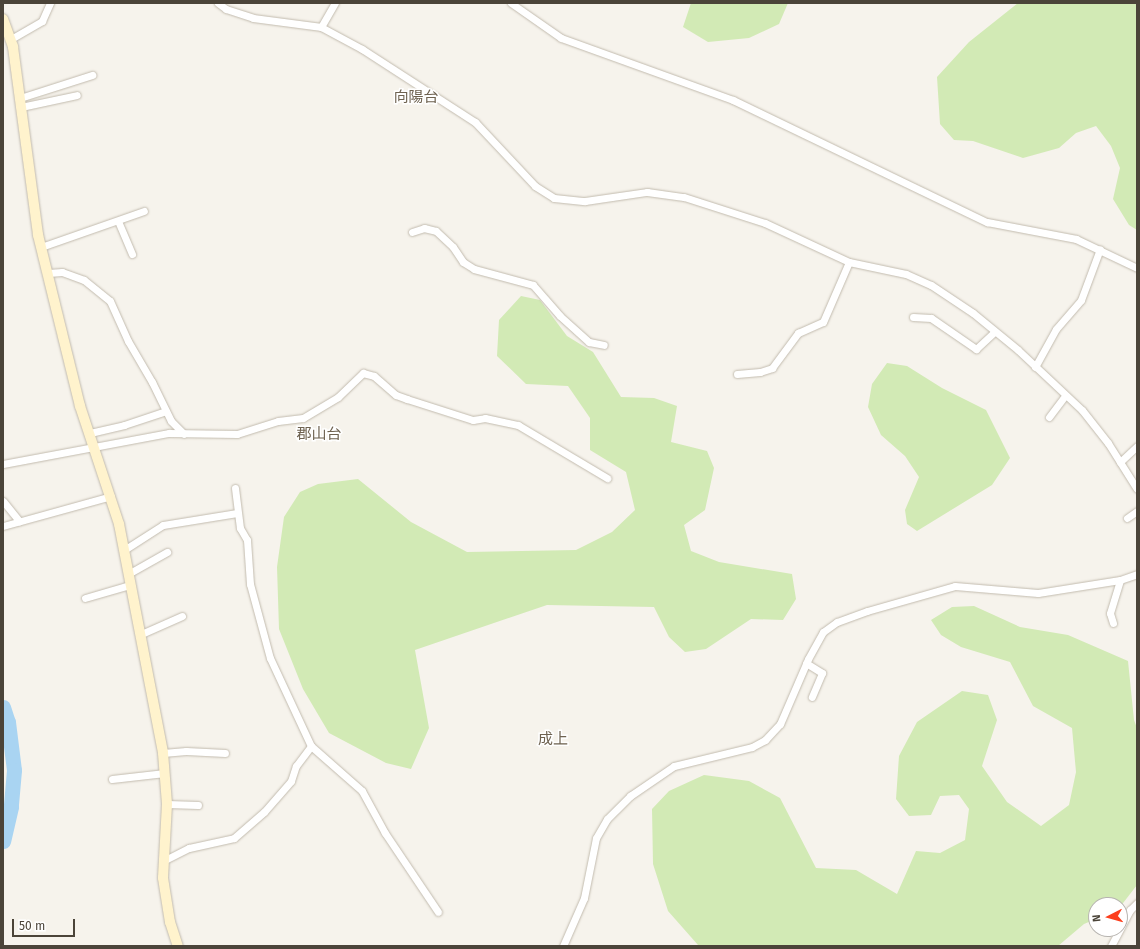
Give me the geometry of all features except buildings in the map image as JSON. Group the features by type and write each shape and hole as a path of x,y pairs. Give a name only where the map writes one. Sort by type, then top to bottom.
{"street":[{"path":"11,39 42,21 50,3"},
{"path":"218,3 226,9 253,18 321,28 362,49 475,122 535,186 554,198 584,201 646,192 684,197 765,223 849,262 906,274 931,285 973,313 1066,396 1097,426 1137,489"},
{"path":"321,28 335,3"},
{"path":"511,3 561,38 733,100 987,222 1076,239 1100,249 1137,268"},
{"path":"3,19 11,39 41,247 80,406 96,448 111,496 124,550 139,635 163,753 168,804 163,861 165,900 178,946"},
{"path":"21,103 92,75"},
{"path":"21,103 77,95"},
{"path":"41,247 144,212"},
{"path":"118,221 132,254"},
{"path":"412,232 424,228 436,231 453,247 463,262 474,269 533,285 560,316 589,342 604,346"},
{"path":"1035,368 1056,329 1082,300 1100,249"},
{"path":"737,374 760,372 772,368 798,333 822,322 849,262"},
{"path":"48,273 62,272 84,280 110,301 128,341 152,382 171,422 184,434"},
{"path":"913,317 930,318 976,349 994,332"},
{"path":"3,464 96,448 169,433 237,434 278,421 303,418 324,408 364,373 369,373 396,395 407,399 473,420 485,418 518,425 607,478"},
{"path":"1049,417 1066,396"},
{"path":"90,433 124,425 166,411"},
{"path":"1120,462 1137,446"},
{"path":"235,488 240,528 247,540 250,584 270,658 311,746 362,791 385,833 438,912"},
{"path":"3,526 111,496"},
{"path":"3,501 19,521"},
{"path":"1127,518 1137,511"},
{"path":"124,550 163,525 237,513"},
{"path":"128,574 167,552"},
{"path":"563,946 584,898 596,838 608,819 630,796 674,766 752,747 765,740 780,724 806,663 823,632 837,622 955,586 1038,593 1120,580 1137,574"},
{"path":"1113,623 1110,613 1120,580"},
{"path":"85,598 130,585"},
{"path":"139,635 182,616"},
{"path":"806,663 822,673 812,697"},
{"path":"163,861 189,848 234,838 264,812 287,786 311,746"},
{"path":"163,753 186,751 225,753"},
{"path":"112,779 165,773"},
{"path":"168,804 198,805"},
{"path":"1112,946 1130,910 1137,903"}],"green space":[{"path":"691,3 788,3 779,24 749,38 708,42 683,27"},
{"path":"1018,3 1137,3 1137,230 1129,225 1113,199 1120,168 1111,146 1096,126 1076,133 1059,148 1023,158 973,141 954,140 940,124 937,77 969,42"},
{"path":"521,296 540,300 567,336 593,352 621,397 654,398 677,406 671,442 707,451 714,468 705,510 684,525 691,551 719,562 792,574 796,599 783,620 751,619 706,649 685,652 669,637 654,607 547,605 415,650 429,728 411,769 386,763 329,733 303,689 279,629 277,567 284,517 300,492 318,484 358,479 411,522 467,552 576,550 612,532 635,510 626,472 590,450 590,418 568,386 526,384 497,356 499,320"},
{"path":"887,363 907,366 942,388 986,410 1010,458 992,485 917,531 907,524 905,510 919,477 905,456 881,435 868,407 872,384"},
{"path":"974,606 1020,627 1068,635 1128,661 1134,720 1137,728 1137,885 1128,897 1088,897 1088,922 1058,946 698,945 668,911 653,864 652,809 669,791 704,775 749,781 780,798 816,868 856,870 897,894 916,851 940,853 965,840 969,809 959,795 940,796 931,815 909,816 896,799 899,756 917,722 962,691 988,695 997,720 982,766 1007,802 1041,826 1069,805 1076,772 1072,728 1033,706 1010,662 961,647 941,635 931,620 952,607"}],"waterway":[{"path":"3,707 8,722 14,770 11,807 3,841"}],"district":[{"name":"向陽台","path":"416,98"},
{"name":"郡山台","path":"319,435"},
{"name":"成上","path":"553,740"}]}
